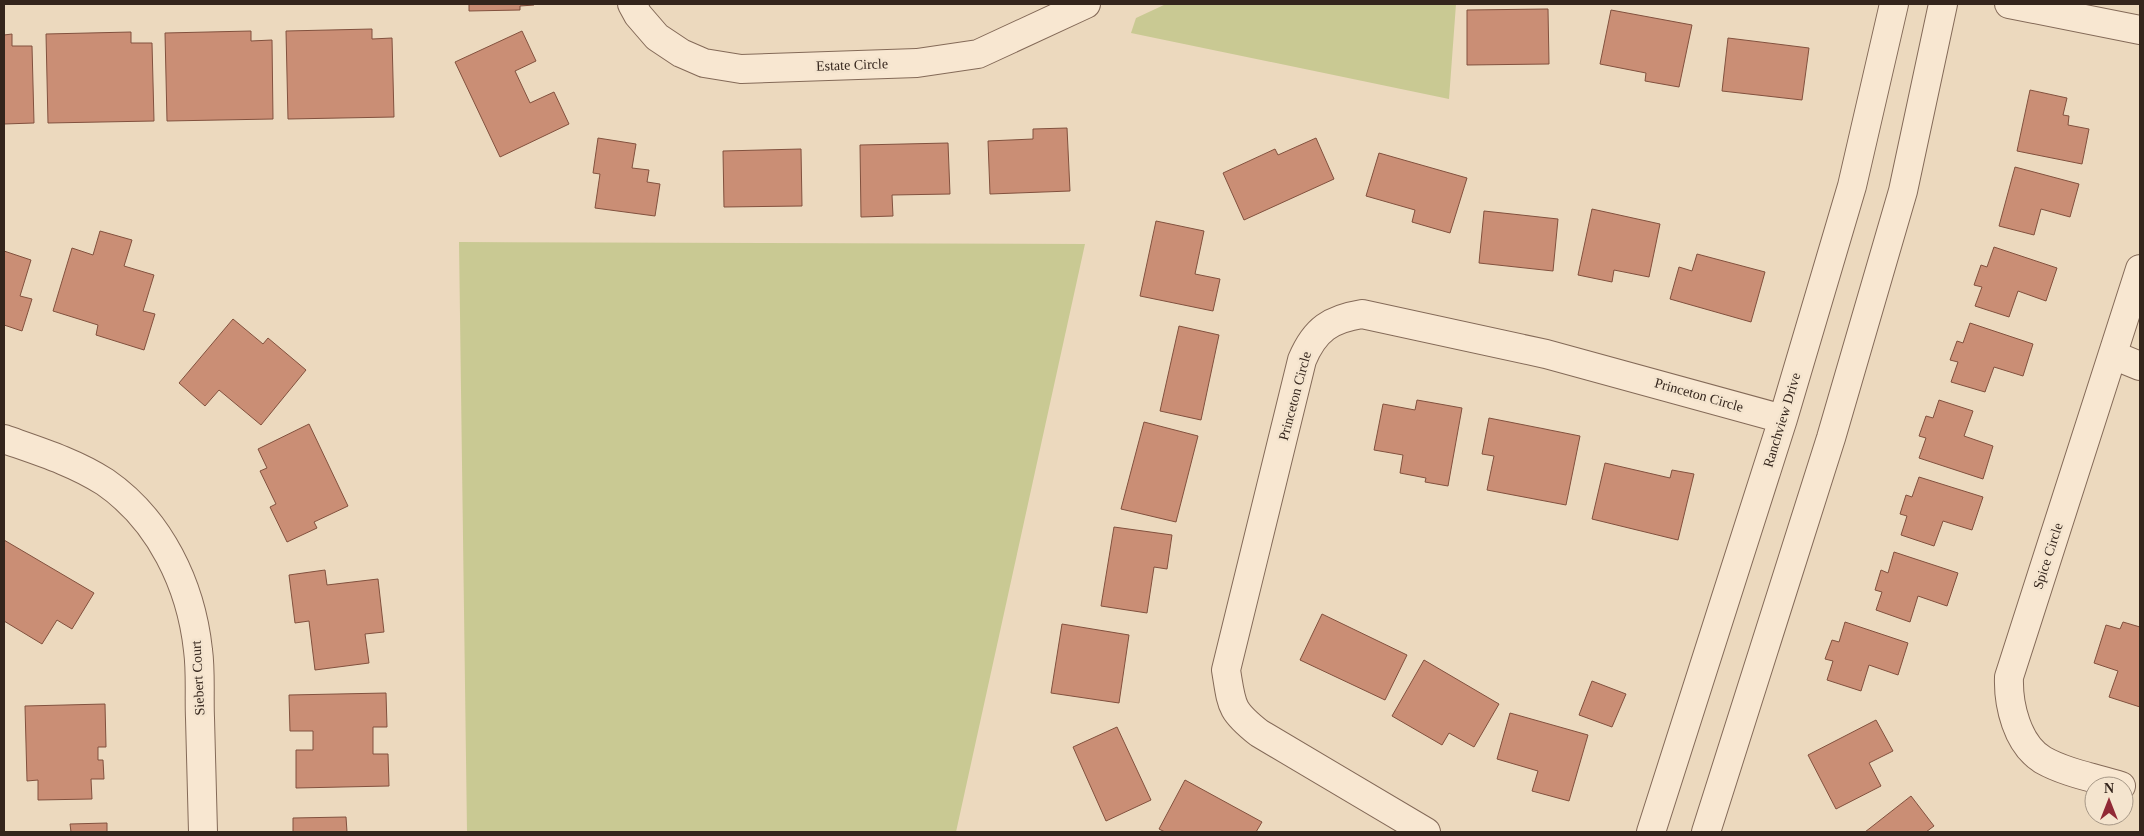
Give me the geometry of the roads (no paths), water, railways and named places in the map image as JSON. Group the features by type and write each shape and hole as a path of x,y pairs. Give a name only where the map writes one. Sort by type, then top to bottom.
{"street":[{"name":"Estate Circle","path":"632,4 638,15 657,37 681,53 704,63 741,68 917,63 978,54 1086,4"},
{"name":"Ranchview Drive","path":"1651,832 1783,419 1852,186 1894,4"},
{"path":"1706,832 1828,448 1900,200 1943,4"},
{"path":"2009,4 2140,30"},
{"name":"Spice Circle","path":"2089,776 2062,768 2043,759 2030,748 2016,724 2009,694 2009,677 2140,269"},
{"name":"Princeton Circle","path":"1426,832 1259,733 1241,719 1231,703 1226,670 1302,360 1308,346 1326,325 1341,318 1362,314 1546,354 1783,419"},
{"path":"2113,355 2140,366"},
{"name":"Siebert Court","path":"4,439 63,460 105,482 138,511 164,545 182,578 189,600 198,650 203,832"}]}
